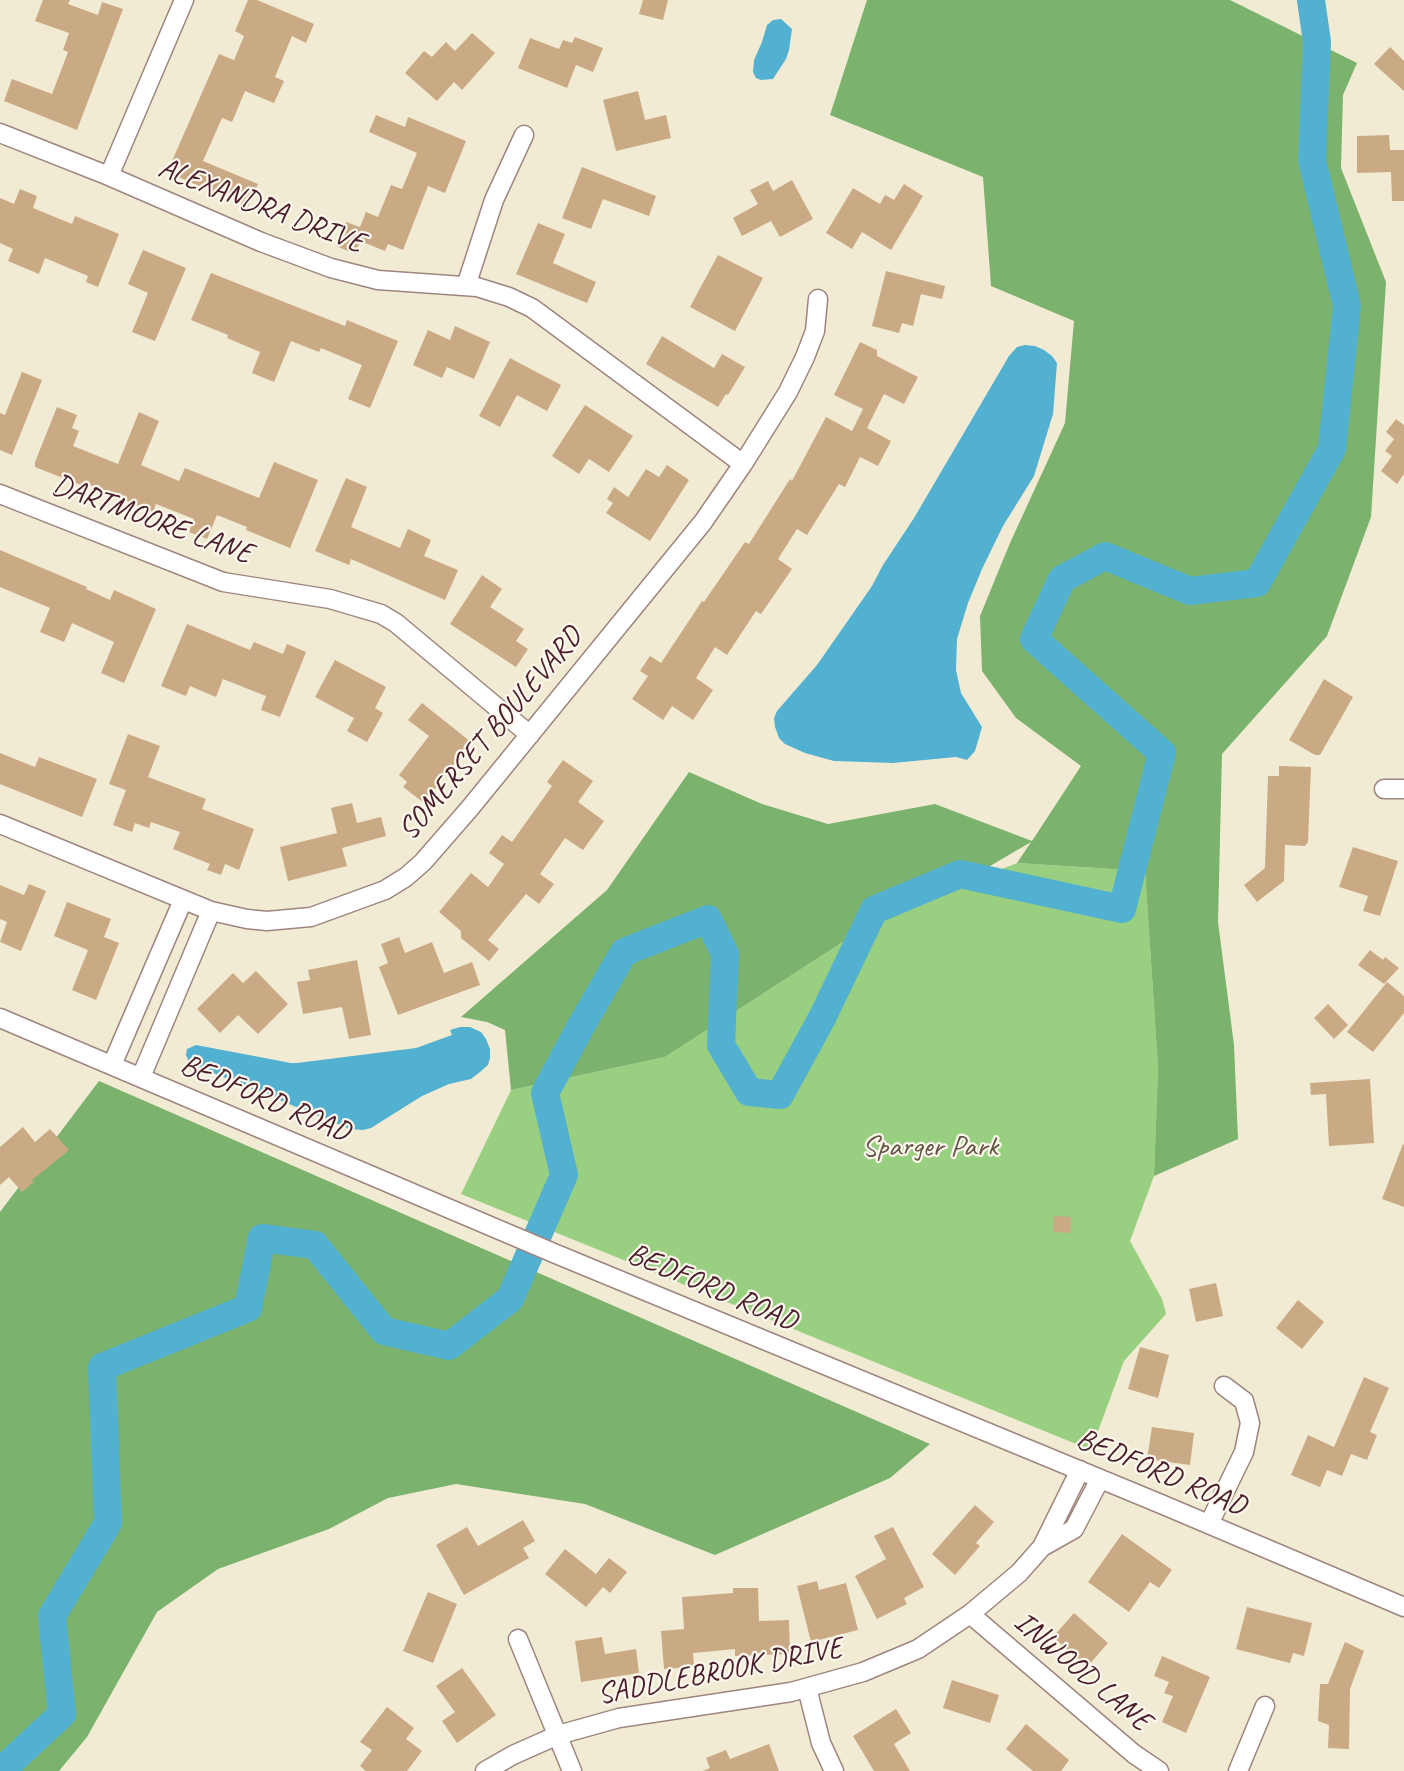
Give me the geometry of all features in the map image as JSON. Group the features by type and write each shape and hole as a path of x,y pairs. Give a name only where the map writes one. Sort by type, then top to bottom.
{"street":[{"path":"109,176 184,0"},
{"name":"ALEXANDRA DRIVE","path":"0,133 109,176 261,242 331,268 378,280 477,287 509,297 531,308 743,464"},
{"path":"466,286 494,200 524,135"},
{"name":"SOMERSET BOULEVARD","path":"0,824 211,911 247,919 267,921 311,916 385,890 406,877 423,862 470,808 703,522 788,392 815,331 818,299"},
{"name":"DARTMOORE LANE","path":"0,494 223,582 330,598 381,614 396,623 530,735"},
{"path":"1384,789 1404,789"},
{"path":"112,1065 183,900"},
{"path":"141,1077 211,911"},
{"name":"BEDFORD ROAD","path":"0,1018 556,1254 922,1407 1080,1470 1404,1607"},
{"path":"1209,1524 1244,1452 1250,1423 1244,1401 1224,1386"},
{"name":"SADDLEBROOK DRIVE","path":"485,1771 513,1755 558,1736 619,1718 791,1692 863,1672 918,1649 970,1614 1019,1573 1042,1547 1080,1470"},
{"name":"SADDLEBROOK DRIVE","path":"1042,1547 1074,1529 1100,1479"},
{"name":"INWOOD LANE","path":"970,1614 1134,1754 1159,1771"},
{"path":"518,1639 573,1771"},
{"path":"807,1688 821,1743 834,1771"},
{"path":"1238,1771 1265,1706"}],"green space":[{"path":"867,0 1230,0 1357,63 1343,95 1341,168 1386,282 1371,517 1327,636 1222,754 1218,922 1234,1045 1238,1139 1154,1176 1158,1067 1145,871 1017,863 1031,842 944,893 883,916 665,1057 511,1090 505,1030 487,1022 461,1017 607,890 689,772 762,804 828,824 935,804 1032,841 1081,766 1016,718 982,671 980,616 1010,543 1065,423 1074,321 991,286 983,177 830,115"},
{"name":"Sparger Park","path":"1017,863 1145,871 1158,1067 1154,1176 1130,1241 1162,1299 1166,1314 1124,1361 1091,1450 461,1194 511,1090 665,1057 883,916"},
{"path":"99,1081 930,1444 890,1478 715,1555 585,1504 456,1484 388,1498 329,1529 218,1569 157,1612 87,1737 59,1771 0,1771 0,1212"}],"water":[{"path":"781,19 792,29 789,50 773,79 761,80 756,78 753,72 754,60 767,25 773,20"},
{"path":"1025,345 1044,350 1057,363 1053,414 1034,476 1003,526 982,569 957,639 956,670 961,693 982,727 975,751 967,760 956,757 893,763 834,761 805,753 785,744 779,738 775,727 774,718 777,711 817,665 872,586 1009,356 1017,347"},
{"path":"470,1027 481,1032 490,1049 488,1065 471,1079 449,1084 422,1096 371,1128 363,1130 350,1129 196,1066 189,1062 186,1055 187,1049 196,1045 297,1063 416,1048 452,1035 450,1030"}],"building":[{"path":"43,0 70,0 68,4 98,15 102,2 123,9 77,130 4,101 12,79 52,94 68,52 63,50 69,33 35,21"},
{"path":"248,0 257,0 314,24 306,43 292,36 275,77 284,81 274,103 245,91 232,122 222,118 203,161 258,184 248,207 176,176 181,165 172,161 219,54 234,60 244,36 235,31"},
{"path":"643,0 668,0 663,20 639,14"},
{"path":"472,33 495,53 462,90 454,82 437,101 405,73 424,51 432,57 446,42 455,51"},
{"path":"575,37 603,48 593,72 576,65 567,88 518,68 530,38 559,49 563,40 572,43"},
{"path":"1390,47 1404,61 1404,91 1374,64"},
{"path":"638,91 645,120 666,115 671,138 616,151 603,100"},
{"path":"376,115 405,127 408,117 466,141 445,193 428,186 403,250 388,244 385,251 360,241 355,254 336,246 346,222 360,227 366,212 378,217 391,185 402,189 417,153 369,132"},
{"path":"1389,135 1390,150 1404,150 1404,201 1392,201 1391,172 1357,173 1357,136"},
{"path":"582,167 656,196 649,216 603,199 591,229 562,218"},
{"path":"792,180 813,219 780,237 771,221 742,236 733,218 758,204 750,190 768,181 773,191"},
{"path":"904,184 923,196 891,250 862,232 852,249 826,233 853,188 880,204 885,195 894,200"},
{"path":"20,189 37,196 33,208 72,224 75,216 119,234 98,287 86,282 88,276 45,258 39,274 8,261 13,249 0,243 0,198 14,204"},
{"path":"538,223 565,234 553,263 596,282 587,303 516,274"},
{"path":"143,250 186,268 155,341 132,332 148,293 128,284"},
{"path":"718,255 763,278 735,331 690,307"},
{"path":"886,271 945,286 942,299 921,294 913,326 902,323 899,333 872,326"},
{"path":"211,273 345,326 347,320 398,341 370,408 348,399 362,365 321,348 319,352 291,341 274,382 252,373 260,352 227,338 228,335 191,320"},
{"path":"455,326 490,342 474,379 447,367 442,378 413,365 428,330 450,340"},
{"path":"662,336 714,368 722,354 745,367 718,407 646,364"},
{"path":"860,342 877,350 877,356 918,377 904,404 884,394 867,428 891,441 878,466 860,457 845,487 839,484 807,535 797,529 778,559 792,569 761,614 756,611 727,655 715,647 696,678 713,690 693,720 672,706 663,720 632,699 648,676 640,671 650,656 661,663 745,542 749,544 790,479 792,481 826,417 852,431 863,409 834,395"},
{"path":"510,358 561,385 547,411 517,395 500,427 479,416"},
{"path":"22,372 42,380 12,455 0,450 0,413 5,415"},
{"path":"585,405 633,436 609,472 589,459 579,474 552,456"},
{"path":"57,407 77,415 72,428 79,431 73,446 118,464 139,412 159,421 141,465 179,481 185,468 259,498 274,462 318,480 290,548 217,515 207,539 189,532 194,519 156,504 153,512 87,484 86,487 35,467"},
{"path":"1396,419 1404,425 1404,474 1397,484 1381,471 1392,456 1385,451 1394,439 1386,432"},
{"path":"667,465 689,480 650,541 606,513 613,503 607,499 614,487 628,497 646,469 659,477"},
{"path":"346,478 367,487 351,527 400,548 408,529 431,540 424,556 458,570 445,600 351,559 349,565 315,551"},
{"path":"0,550 87,587 86,589 110,600 114,590 156,609 124,683 101,673 114,642 72,623 64,642 40,632 50,608 0,587"},
{"path":"482,575 502,589 490,607 524,629 516,641 528,649 516,667 450,624"},
{"path":"187,624 250,650 254,642 283,654 287,644 306,652 280,717 261,710 266,696 223,679 216,697 190,686 186,696 161,686"},
{"path":"335,660 386,687 375,708 383,713 367,742 347,731 354,718 315,697"},
{"path":"1324,679 1353,697 1320,755 1315,755 1289,740"},
{"path":"422,703 471,742 424,803 403,787 407,782 399,775 429,736 408,720"},
{"path":"128,734 160,746 148,777 206,799 202,809 254,829 239,870 225,864 221,875 207,870 210,864 173,849 180,832 151,822 149,828 135,823 132,832 113,825 126,790 109,784"},
{"path":"0,753 35,767 39,757 97,779 82,817 0,784"},
{"path":"563,760 593,781 578,802 604,821 583,850 565,838 540,874 554,884 539,904 526,894 488,940 499,949 489,961 461,938 461,931 439,912 471,873 488,887 504,864 489,853 502,835 512,842 552,786 547,782"},
{"path":"1279,766 1311,767 1308,842 1305,846 1285,845 1284,881 1257,902 1244,885 1265,868 1268,776 1279,776"},
{"path":"352,803 357,823 381,817 386,836 342,848 347,866 288,881 280,847 337,833 331,808"},
{"path":"1353,847 1398,861 1380,916 1363,911 1368,896 1339,887"},
{"path":"29,884 46,891 21,951 0,942 7,922 0,919 0,885 24,895"},
{"path":"67,902 111,919 104,937 119,943 96,1000 72,990 88,950 54,936"},
{"path":"399,937 405,953 432,942 444,973 472,962 480,985 398,1015 379,967 388,963 381,944"},
{"path":"1370,950 1383,960 1385,957 1399,968 1384,984 1358,965"},
{"path":"357,960 371,1035 349,1039 342,1007 303,1014 297,982 310,980 308,970"},
{"path":"256,971 288,1004 258,1034 238,1015 220,1033 197,1009 233,973 243,983"},
{"path":"1387,982 1404,996 1404,1013 1373,1052 1347,1032"},
{"path":"1328,1004 1348,1025 1334,1039 1314,1018"},
{"path":"1370,1079 1374,1143 1329,1146 1326,1094 1311,1095 1310,1083"},
{"path":"23,1127 35,1142 50,1129 69,1150 32,1180 34,1182 22,1192 9,1177 0,1185 0,1147"},
{"path":"1404,1145 1404,1207 1382,1199"},
{"path":"1054,1216 1071,1217 1070,1233 1053,1232"},
{"path":"1216,1283 1223,1316 1196,1322 1189,1289"},
{"path":"1298,1300 1324,1322 1302,1349 1276,1328"},
{"path":"1140,1347 1169,1355 1158,1398 1128,1389"},
{"path":"1364,1377 1389,1388 1370,1432 1377,1435 1367,1460 1351,1454 1342,1476 1327,1470 1320,1487 1291,1475 1308,1435 1334,1447"},
{"path":"1152,1427 1194,1433 1190,1465 1147,1459"},
{"path":"975,1505 994,1522 976,1543 980,1546 955,1575 932,1554"},
{"path":"523,1520 535,1541 523,1548 529,1558 464,1595 436,1545 467,1527 478,1546"},
{"path":"893,1527 924,1587 904,1598 907,1604 877,1619 855,1576 886,1559 874,1536"},
{"path":"1122,1534 1172,1570 1159,1588 1150,1582 1129,1612 1088,1582"},
{"path":"565,1549 596,1574 609,1558 627,1572 610,1593 603,1587 586,1607 545,1574"},
{"path":"817,1581 819,1590 846,1583 858,1630 811,1642 797,1586"},
{"path":"733,1588 758,1588 759,1621 789,1620 790,1654 735,1656 735,1649 693,1653 694,1667 664,1669 661,1631 684,1629 682,1597 733,1593"},
{"path":"428,1592 457,1604 433,1663 403,1651"},
{"path":"1247,1607 1312,1623 1304,1656 1293,1653 1290,1663 1236,1649"},
{"path":"1074,1613 1108,1643 1087,1667 1053,1637"},
{"path":"602,1637 605,1654 636,1649 639,1673 581,1682 575,1641"},
{"path":"1345,1642 1364,1651 1350,1689 1349,1749 1328,1748 1329,1725 1318,1721 1320,1684 1328,1684"},
{"path":"1162,1656 1210,1677 1186,1733 1162,1722 1173,1696 1164,1693 1169,1682 1154,1676"},
{"path":"462,1668 496,1715 457,1743 442,1721 455,1712 436,1686"},
{"path":"952,1680 999,1695 990,1723 943,1708"},
{"path":"387,1707 414,1728 406,1739 422,1751 407,1771 366,1771 360,1766 372,1750 360,1742"},
{"path":"896,1709 911,1733 894,1744 910,1771 874,1771 853,1736"},
{"path":"1026,1724 1069,1760 1061,1771 1033,1771 1006,1749"},
{"path":"769,1744 779,1771 703,1771 710,1768 706,1758 726,1750 730,1759"}],"waterway":[{"path":"1,1771 62,1714 52,1616 108,1523 102,1367 248,1308 262,1238 315,1245 384,1331 449,1346 510,1299 564,1175 545,1093 624,952 708,919 725,954 721,1045 749,1092 780,1095 823,1016 874,910 960,874 1122,909 1162,753 1034,639 1062,579 1105,556 1190,591 1257,583 1332,449 1347,306 1312,160 1317,42 1311,0"}]}
